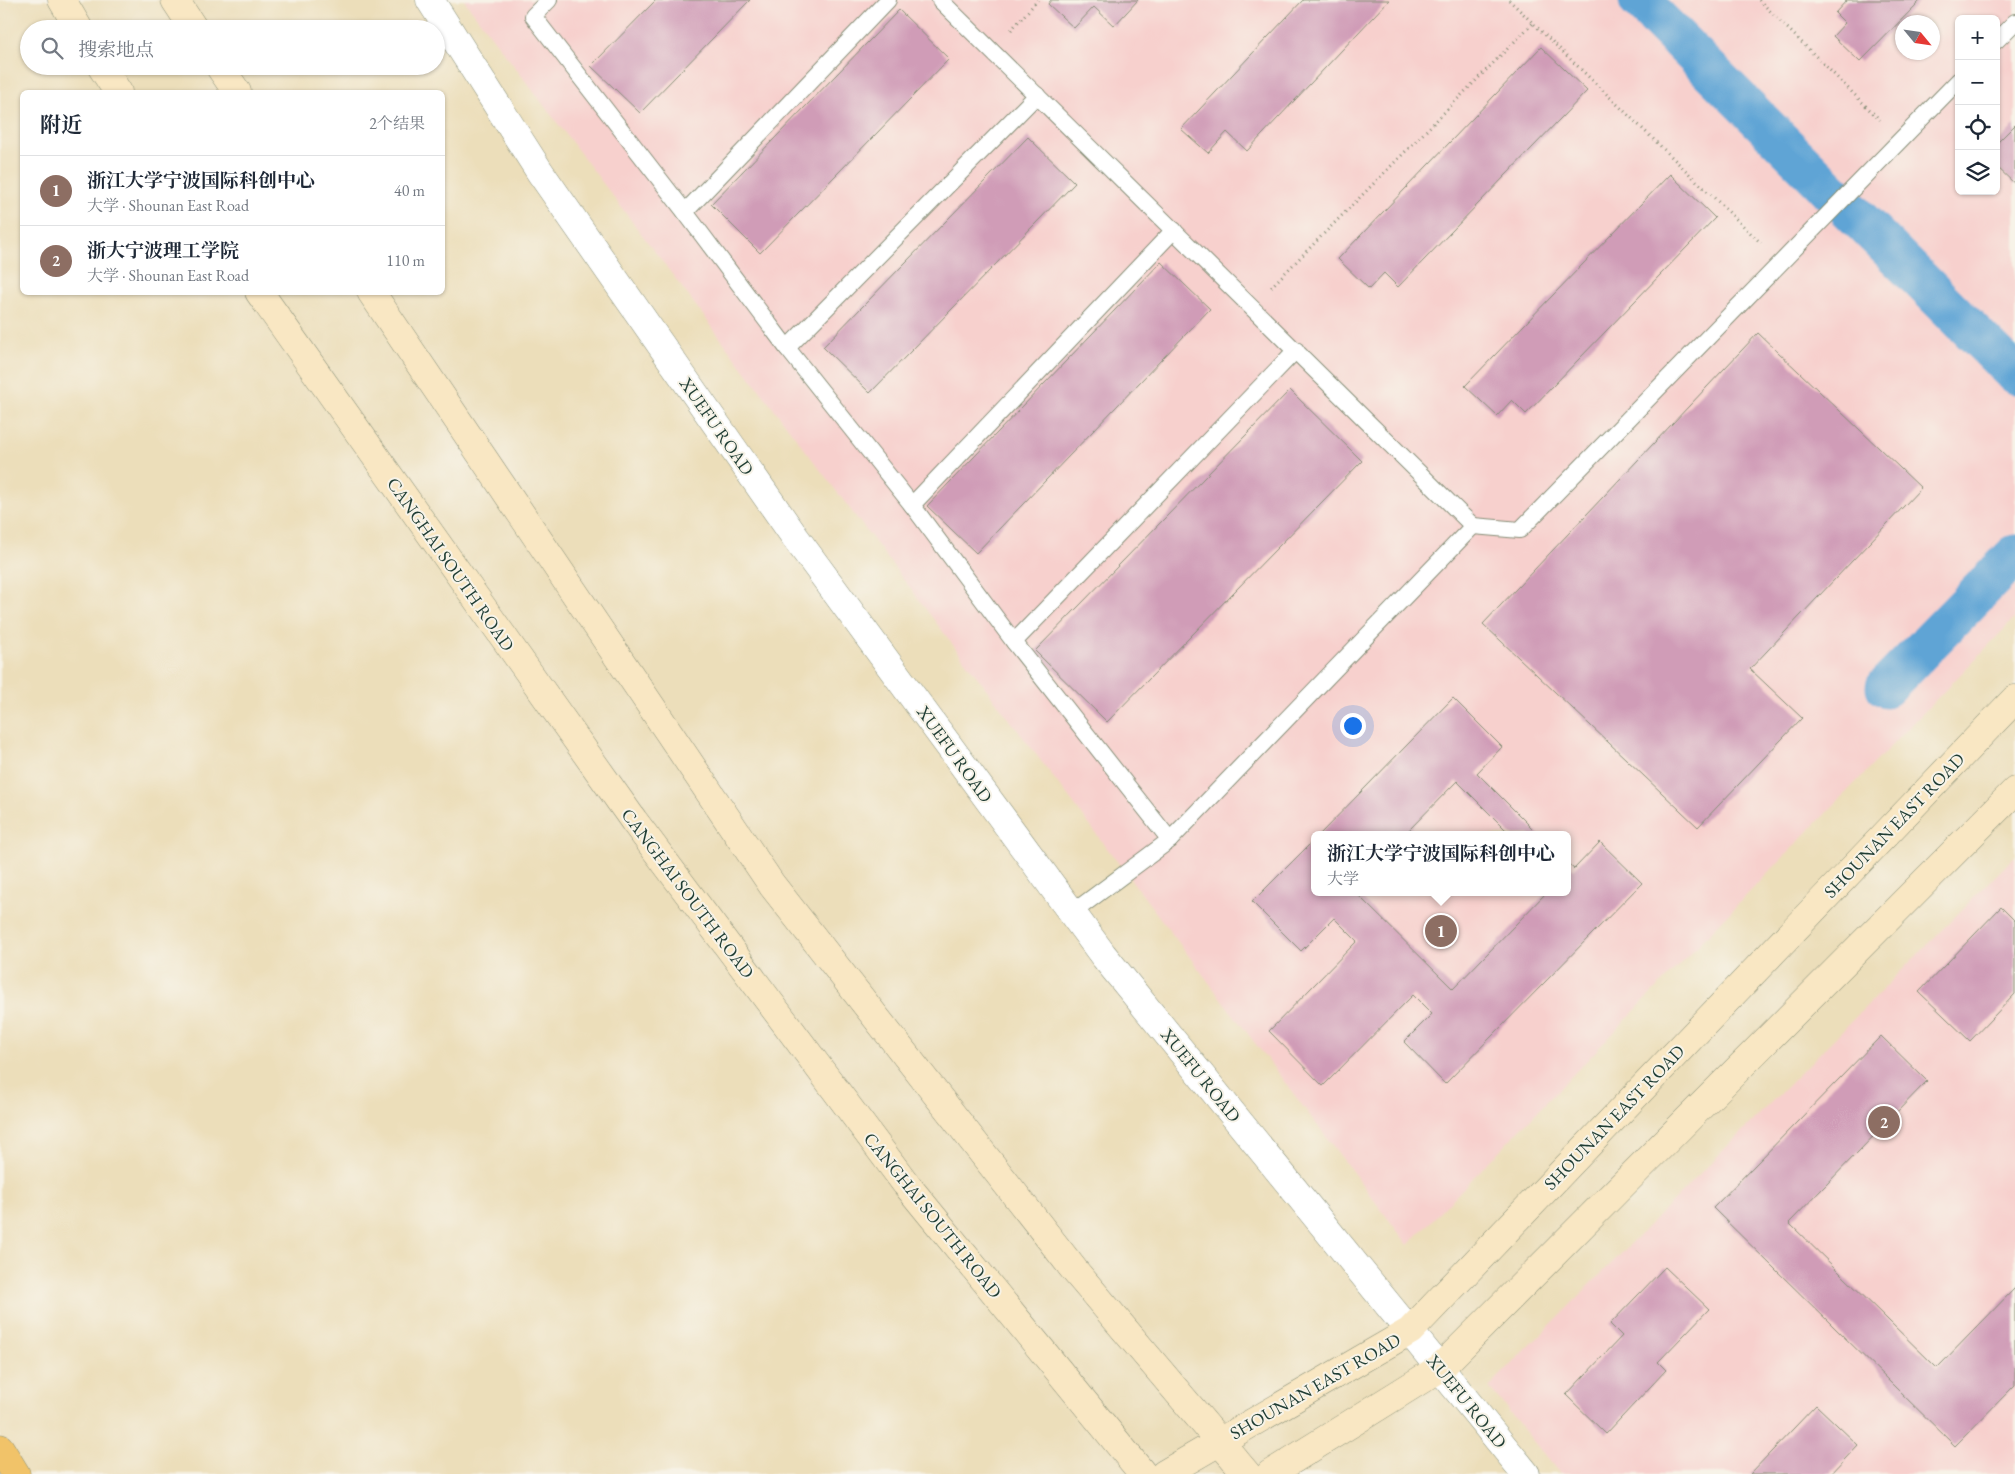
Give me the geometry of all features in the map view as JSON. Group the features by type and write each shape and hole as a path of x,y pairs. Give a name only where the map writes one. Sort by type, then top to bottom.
{"highway":[{"path":"0,1448 16,1474"}],"main road":[{"path":"62,0 74,20"},
{"path":"175,0 188,20"},
{"path":"108,75 117,90"},
{"path":"225,75 236,90"},
{"name":"CANGHAI SOUTH ROAD","path":"261,295 634,821 906,1184 1143,1474"},
{"path":"372,295 772,886 1075,1271 1247,1474"},
{"name":"SHOUNAN EAST ROAD","path":"1164,1474 1410,1331 2015,699"},
{"path":"1270,1474 1440,1368 2015,791"}],"street":[{"name":"XUEFU ROAD","path":"430,0 443,20"},
{"name":"XUEFU ROAD","path":"445,23 540,172 789,529 1109,963 1526,1474"}],"lane":[{"path":"549,0 533,16 685,212 787,348 912,505 1014,642 1170,840"},
{"path":"685,212 888,0"},
{"path":"940,0 1473,526 1520,530 1955,84"},
{"path":"2000,37 2015,22"},
{"path":"787,348 1037,95"},
{"path":"912,505 1174,230"},
{"path":"1014,642 1296,350"},
{"path":"1072,913 1170,840 1473,526"}],"path":[{"path":"991,50 1038,0"},
{"path":"1509,0 1781,262"},
{"path":"1759,0 1900,140"},
{"path":"1251,307 1533,23"}],"shaded area":[{"path":"464,0 2015,0 2015,618 1408,1245"},
{"path":"2015,856 2015,1474 1560,1474 1489,1387"}],"building":[{"path":"656,0 750,0 640,113 591,66"},
{"path":"1051,0 1138,0 1114,26 1094,7 1074,28 1048,4"},
{"path":"1303,0 1389,0 1247,151 1227,132 1208,153 1181,129"},
{"path":"1847,0 1921,0 1906,15 1895,15 1895,26 1860,62 1833,36 1845,23 1835,13"},
{"path":"899,10 949,59 760,253 711,204"},
{"path":"1541,47 1587,91 1398,287 1384,273 1369,289 1338,259"},
{"path":"2015,125 2015,184 2000,170 2000,140"},
{"path":"1028,137 1075,183 870,393 823,347"},
{"path":"1670,174 1715,218 1526,414 1512,400 1497,416 1465,386"},
{"path":"1161,262 1210,309 976,553 927,506"},
{"path":"1758,333 1921,488 1750,669 1802,718 1698,827 1483,624"},
{"path":"1290,390 1362,461 1107,722 1035,651"},
{"path":"1453,698 1502,747 1477,773 1535,831 1507,831 1457,781 1408,831 1323,831"},
{"path":"1600,842 1642,883 1445,1084 1404,1042 1432,1014 1413,995 1323,1086 1269,1031 1357,941 1334,918 1301,951 1252,902 1311,843 1311,896 1359,896 1453,989 1543,896 1571,896 1571,866 1574,869"},
{"path":"2001,907 2015,921 2015,994 1970,1041 1919,992"},
{"path":"1881,1036 1927,1081 1789,1223 1937,1368 2015,1288 2015,1385 1955,1446 1713,1208"},
{"path":"1665,1267 1709,1309 1658,1362 1666,1370 1606,1434 1566,1395 1622,1336 1610,1324"},
{"path":"1816,1405 1858,1445 1831,1474 1750,1474"}],"waterway":[{"path":"1639,0 2015,374"},
{"path":"1886,687 2015,555"}],"place":[{"name":"浙江大学宁波国际科创中心","path":"1441,931"},
{"name":"浙大宁波理工学院","path":"1884,1122"}]}
